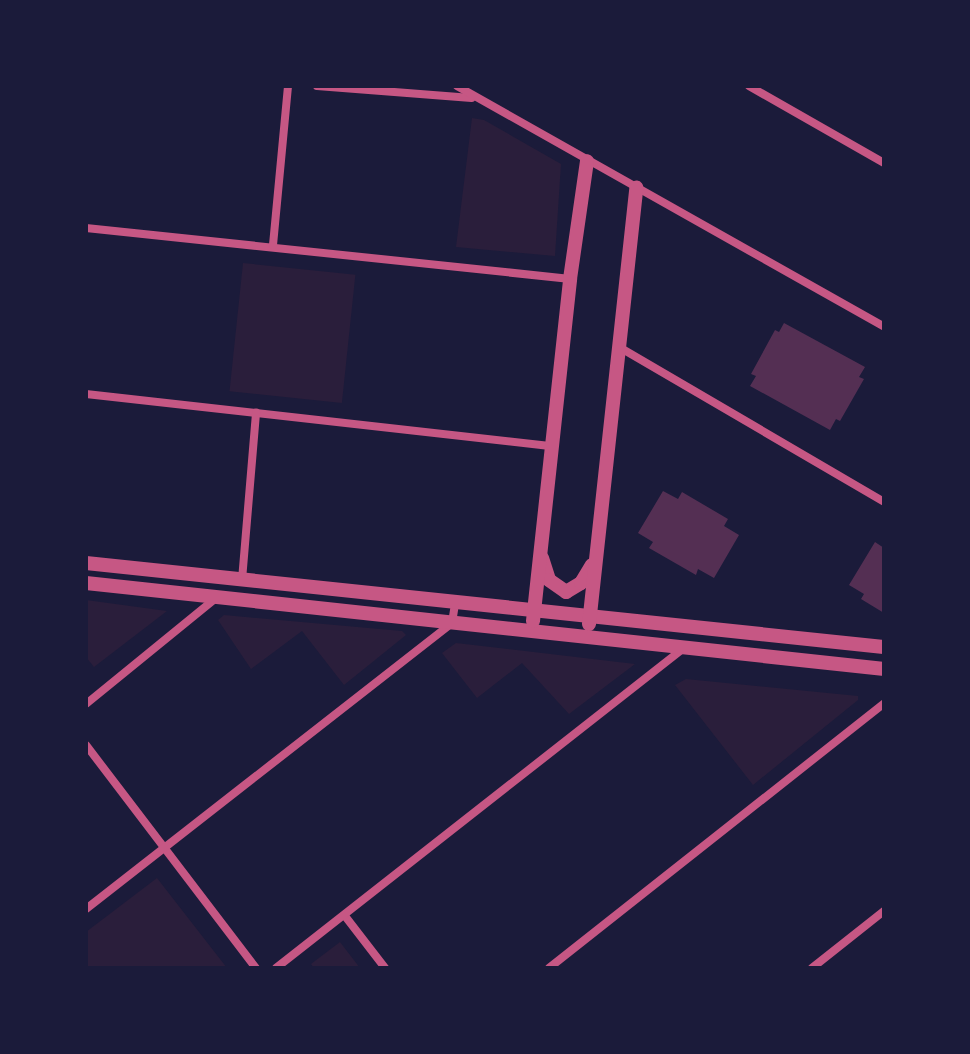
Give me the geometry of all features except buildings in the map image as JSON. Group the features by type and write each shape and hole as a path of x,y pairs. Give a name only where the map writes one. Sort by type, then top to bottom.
{"street":[{"path":"273,245 288,86"},
{"path":"317,86 477,98"},
{"path":"457,86 884,327"},
{"path":"749,86 884,163"},
{"path":"532,629 570,279 587,161"},
{"path":"588,636 636,188"},
{"path":"86,228 273,245 570,279"},
{"path":"618,346 884,502"},
{"path":"86,394 552,446"},
{"path":"242,580 256,413"},
{"path":"541,546 549,580 566,592 587,577 596,553"},
{"path":"86,563 884,647"},
{"path":"86,583 884,669"},
{"path":"86,704 217,598"},
{"path":"86,909 452,623 455,603"},
{"path":"276,968 685,648"},
{"path":"549,968 884,703"},
{"path":"86,745 256,968"},
{"path":"812,968 884,911"},
{"path":"345,916 385,968"}],"shaded area":[{"path":"472,118 484,120 561,164 555,256 456,247"},
{"path":"243,263 355,275 342,403 230,391"},
{"path":"86,600 167,611 94,667 86,657"},
{"path":"224,615 402,631 406,635 344,685 302,631 251,669 218,620"},
{"path":"456,643 635,664 569,714 522,663 477,698 442,653"},
{"path":"686,679 858,696 858,700 753,785 675,685"},
{"path":"157,878 227,968 86,968 86,932"},
{"path":"340,942 360,968 314,968 311,964"}]}
